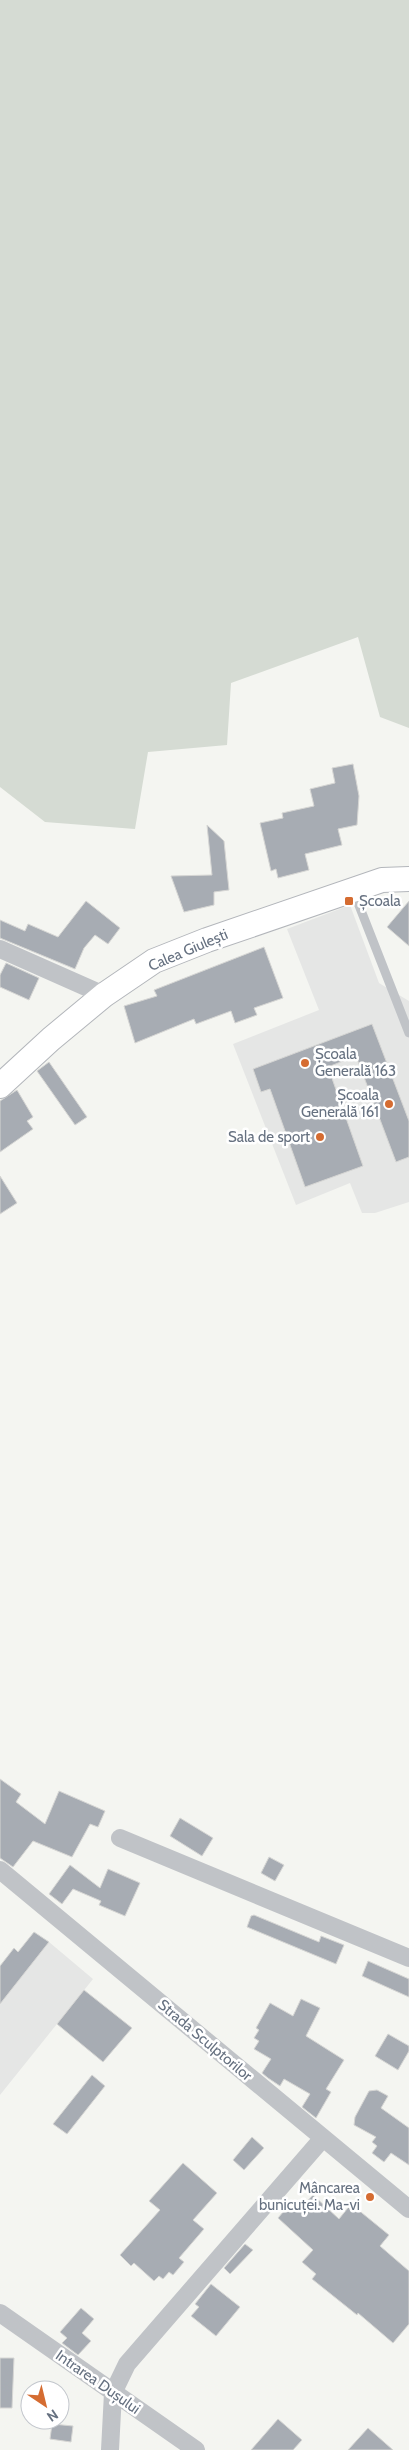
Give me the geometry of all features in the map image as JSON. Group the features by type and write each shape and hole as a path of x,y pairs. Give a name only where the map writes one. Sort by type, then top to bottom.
{"main road":[{"name":"Calea Giulești","path":"0,1086 50,1039 104,995 154,961 207,940 382,880 409,879"}],"street":[{"path":"0,949 104,995"},
{"path":"120,1838 409,1958"},
{"name":"Strada Sculptorilor","path":"0,1870 409,2209"},
{"path":"110,2450 113,2392 127,2364 323,2138"},
{"name":"Intrarea Dușului","path":"0,2313 196,2450"}],"lane":[{"path":"353,890 409,1033"}],"shaded area":[{"path":"0,0 409,0 409,728 380,717 358,637 231,683 227,745 148,752 135,829 45,822 0,787"},
{"path":"350,905 379,983 409,1001 409,1202 375,1213 362,1213 350,1183 296,1205 233,1044 319,1010 287,929"},
{"path":"49,1942 93,1979 0,2095 0,2004"}],"building":[{"path":"353,764 359,796 357,825 338,829 342,845 305,854 309,870 278,878 276,869 271,871 260,823 283,818 282,813 314,806 310,789 335,783 332,768"},
{"path":"207,825 224,841 229,890 214,892 214,905 184,912 171,876 212,875"},
{"path":"86,901 120,928 108,944 95,935 84,948 75,969 0,938 0,920 25,931 28,924 58,937"},
{"path":"409,901 409,946 387,927"},
{"path":"264,947 283,998 254,1008 257,1015 235,1023 231,1011 196,1024 194,1019 135,1043 124,1006 157,996 154,990"},
{"path":"6,963 39,978 29,1000 0,987 0,975"},
{"path":"372,1024 409,1121 409,1157 396,1162 356,1056 328,1067 363,1166 305,1187 270,1089 261,1092 253,1069"},
{"path":"49,1062 87,1117 75,1125 37,1071"},
{"path":"17,1090 33,1117 27,1121 33,1129 0,1152 0,1101"},
{"path":"0,1176 17,1203 0,1214"},
{"path":"0,1779 21,1794 16,1802 45,1824 59,1791 105,1811 98,1827 90,1824 72,1857 33,1841 13,1867 0,1858"},
{"path":"180,1818 213,1838 202,1856 170,1836"},
{"path":"269,1857 284,1865 275,1881 261,1873"},
{"path":"70,1865 100,1888 108,1869 140,1883 125,1916 99,1905 101,1901 73,1889 62,1904 49,1894"},
{"path":"254,1915 319,1942 321,1936 344,1945 336,1964 247,1927 251,1916"},
{"path":"34,1932 49,1942 0,2004 0,1966 14,1948 18,1952"},
{"path":"368,1961 409,1979 409,1997 362,1976"},
{"path":"84,1990 132,2028 103,2062 57,2024"},
{"path":"301,1999 320,2008 306,2036 344,2060 326,2089 331,2092 316,2118 302,2107 310,2094 284,2079 280,2086 268,2078 262,2073 271,2059 254,2049 259,2041 254,2038 259,2030 256,2028 270,2003 293,2016"},
{"path":"388,2034 409,2046 409,2051 398,2070 375,2056"},
{"path":"92,2075 105,2086 67,2134 53,2124"},
{"path":"377,2090 388,2096 381,2108 409,2128 409,2165 391,2153 384,2162 372,2153 377,2146 372,2142 376,2137 354,2125 355,2117 369,2091"},
{"path":"252,2137 264,2148 244,2170 233,2160"},
{"path":"183,2163 217,2193 193,2220 204,2229 179,2258 184,2262 173,2275 169,2272 163,2279 159,2276 154,2281 134,2263 131,2266 120,2255 160,2210 149,2201"},
{"path":"313,2195 339,2219 351,2204 389,2235 380,2246 409,2271 409,2324 393,2343 358,2313 357,2315 312,2279 316,2274 302,2262 313,2250 278,2218 289,2205 297,2212"},
{"path":"245,2244 253,2250 230,2274 224,2268"},
{"path":"211,2284 240,2307 216,2336 191,2316 199,2307 195,2304"},
{"path":"81,2308 94,2319 82,2333 91,2341 78,2355 62,2343 67,2338 60,2332"},
{"path":"0,2358 14,2358 12,2408 0,2408"},
{"path":"278,2419 302,2440 293,2450 251,2450"},
{"path":"70,2426 73,2426 71,2442 50,2439 51,2430 70,2430"},
{"path":"368,2428 393,2450 348,2450"}],"place":[{"name":"Școala","path":"349,901"},
{"name":"Școala Generală 163","path":"305,1063"},
{"name":"Școala Generală 161","path":"389,1104"},
{"name":"Sala de sport","path":"320,1137"},
{"name":"Mâncarea bunicuței. Ma-vi","path":"370,2197"}]}
